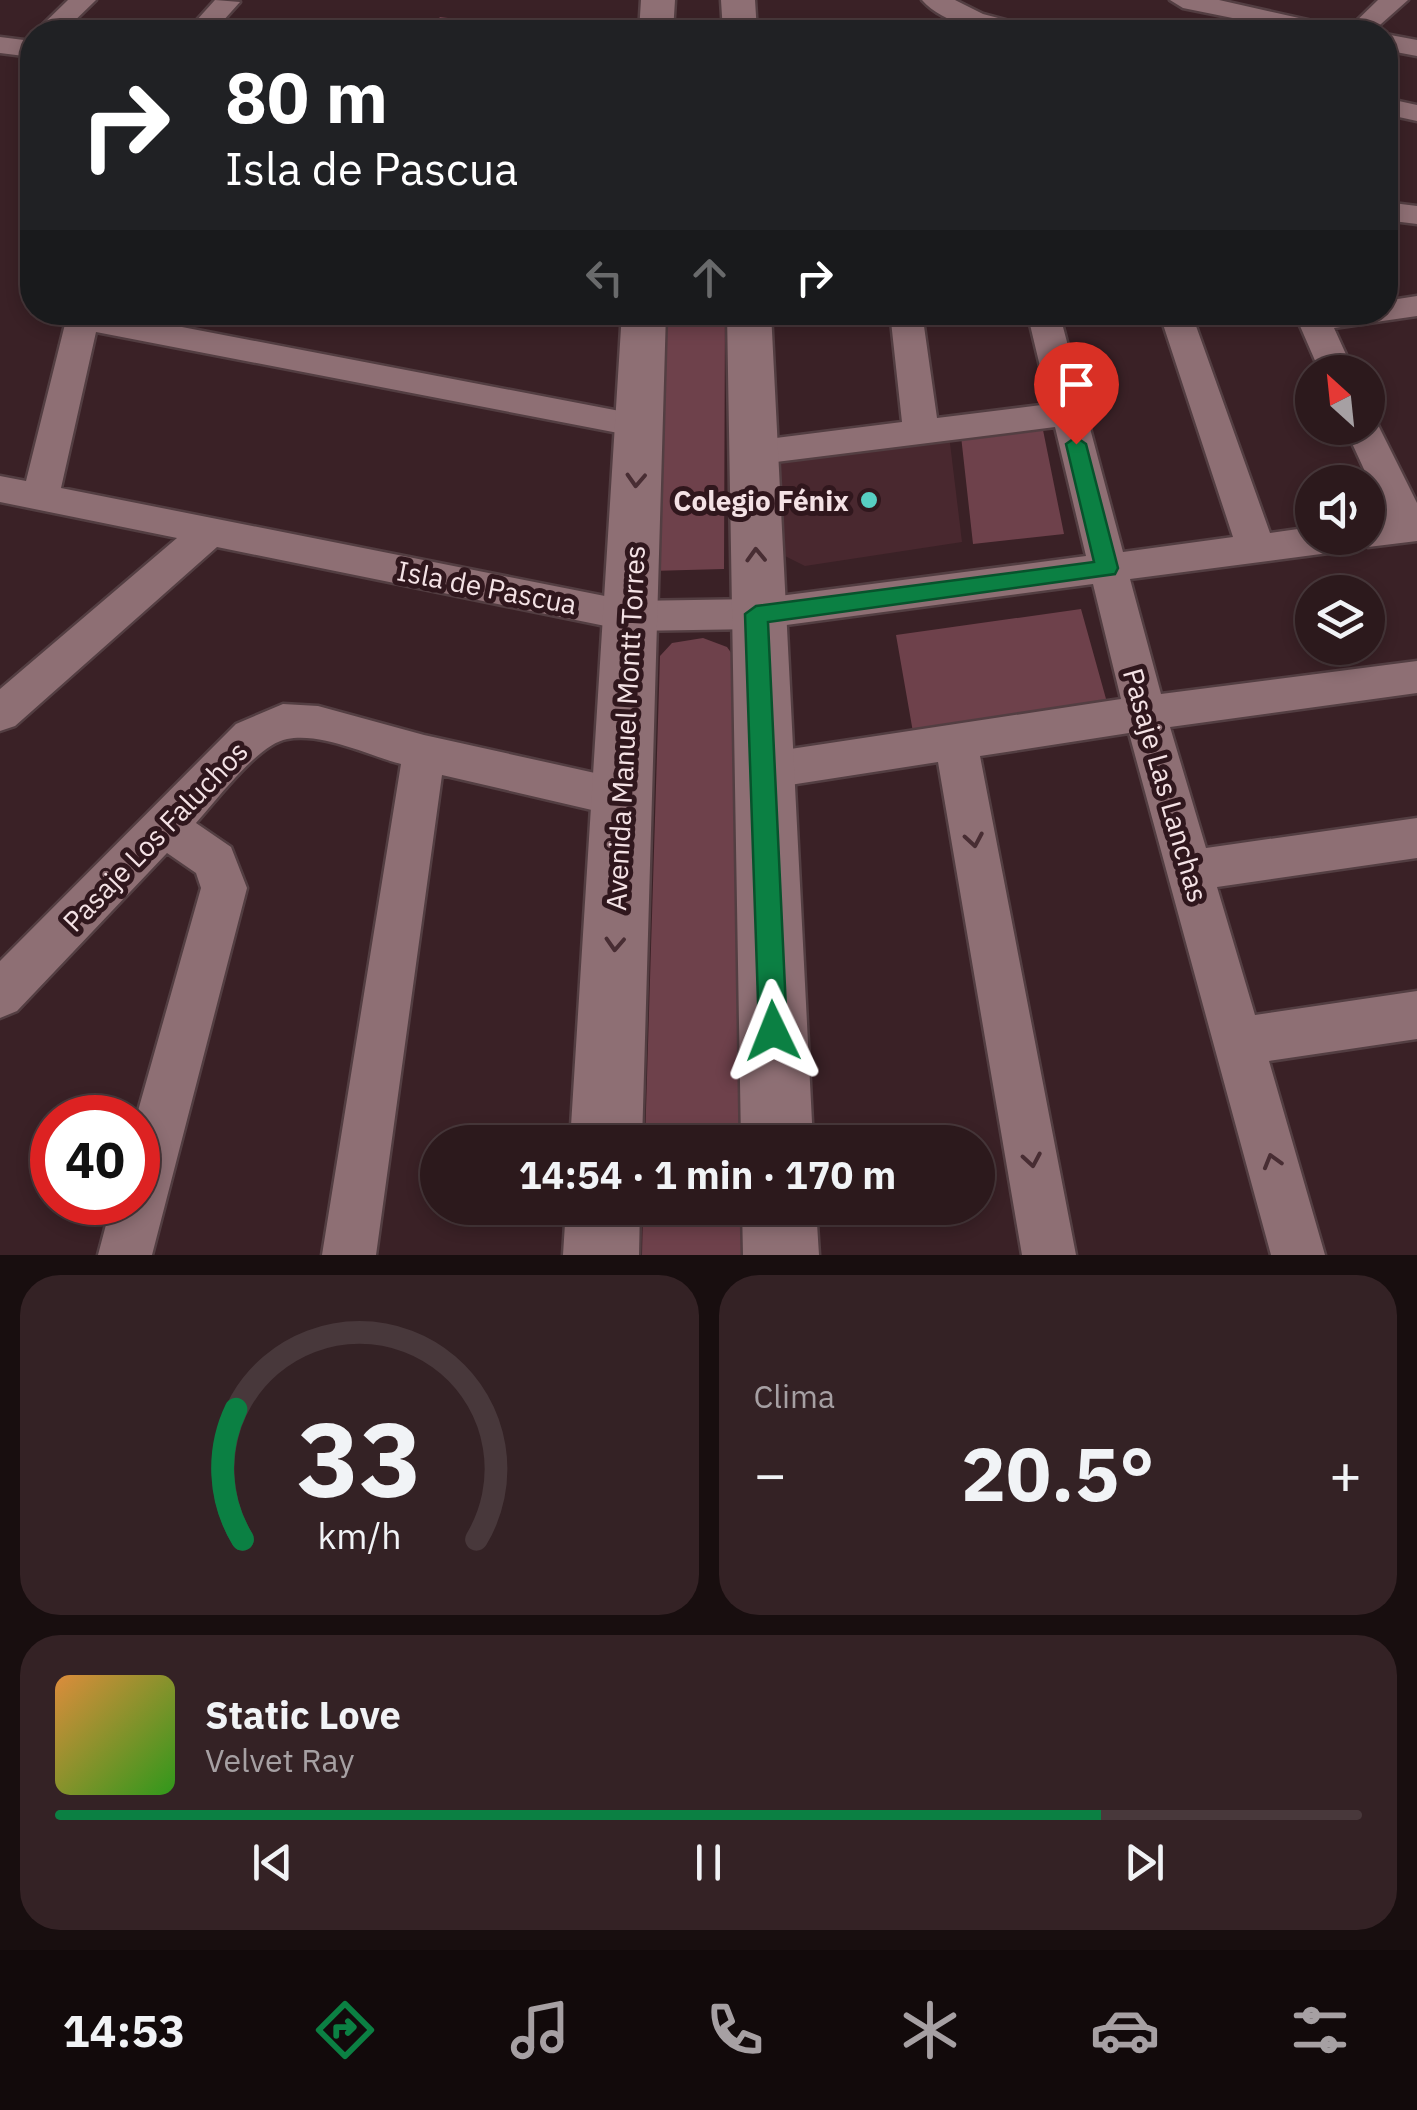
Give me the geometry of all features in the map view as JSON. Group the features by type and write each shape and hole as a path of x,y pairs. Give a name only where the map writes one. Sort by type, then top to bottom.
{"street":[{"path":"62,20 83,0"},
{"path":"935,0 978,20"},
{"path":"974,19 1020,0"},
{"path":"1183,0 1279,20"},
{"path":"1289,0 1326,20"},
{"path":"1369,20 1395,0"},
{"path":"211,20 228,2"},
{"path":"40,496 81,325"},
{"path":"129,325 639,425"},
{"name":"Avenida Manuel Montt Torres","path":"607,1125 643,325"},
{"path":"749,325 756,614 776,1125"},
{"path":"908,325 921,432"},
{"name":"Pasaje Las Lanchas","path":"1045,325 1145,713 1298,1255"},
{"path":"1180,325 1256,548"},
{"path":"1315,325 1330,355"},
{"path":"752,454 1068,413"},
{"path":"1372,445 1413,527 1385,531"},
{"name":"Isla de Pascua","path":"0,489 630,616 756,614 1295,543"},
{"path":"0,714 210,531"},
{"path":"764,771 1145,713 1417,678"},
{"name":"Pasaje Los Faluchos","path":"0,995 250,736 284,721 318,722 424,753 622,798"},
{"path":"956,744 1050,1255"},
{"path":"349,1255 424,753"},
{"path":"126,1255 224,888 215,862 166,827"},
{"path":"1190,870 1417,838"},
{"path":"1238,1042 1417,1015"},
{"path":"601,1255 602,1225"},
{"path":"780,1225 781,1255"}],"shaded area":[{"path":"657,325 725,325 724,569 650,571"},
{"path":"1042,425 1064,534 973,544 961,436"},
{"name":"Colegio Fénix","path":"949,435 962,542 805,566 785,556 779,457"},
{"path":"1081,609 1108,706 914,738 896,635"},
{"path":"703,638 727,647 732,654 740,1125 646,1125 660,656 672,643"},
{"path":"643,1225 741,1225 742,1255 642,1255"}],"place":[{"name":"Colegio Fénix","path":"869,500"}],"route":[{"path":"773,1031 756,614 1107,568 1076,444"}]}
